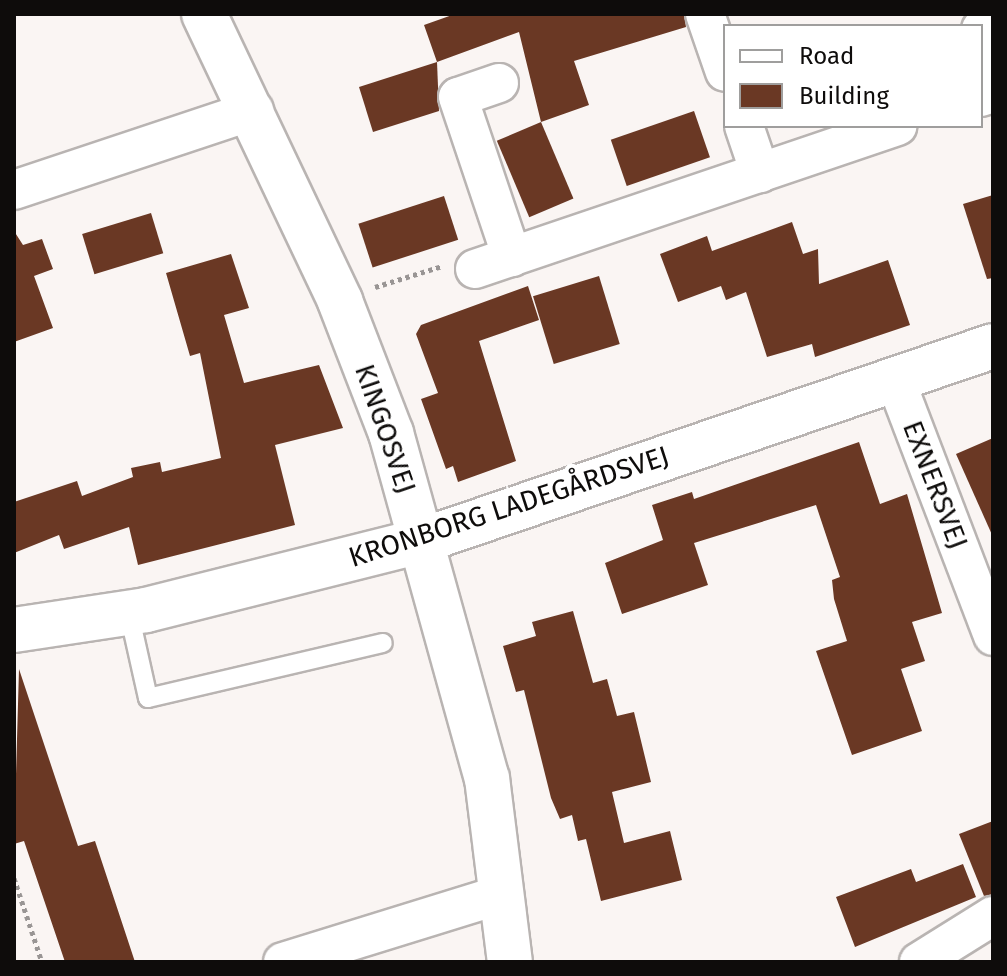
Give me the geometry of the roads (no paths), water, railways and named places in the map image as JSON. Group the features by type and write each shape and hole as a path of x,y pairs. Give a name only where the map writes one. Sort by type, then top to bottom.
{"street":[{"name":"KINGOSVEJ","path":"204,14 254,110 340,301 391,433 487,778 510,962"},
{"path":"705,14 723,66"},
{"path":"983,35 993,63"},
{"path":"499,83 458,97 512,257"},
{"path":"14,190 254,110"},
{"path":"745,128 760,173"},
{"path":"475,269 891,128"},
{"name":"KRONBORG LADEGÅRDSVEJ","path":"14,630 129,613 421,541 993,346"},
{"name":"EXNERSVEJ","path":"895,379 993,636"},
{"path":"283,962 503,894"},
{"path":"919,962 993,916"}],"lane":[{"path":"129,613 148,698 383,643"}]}
